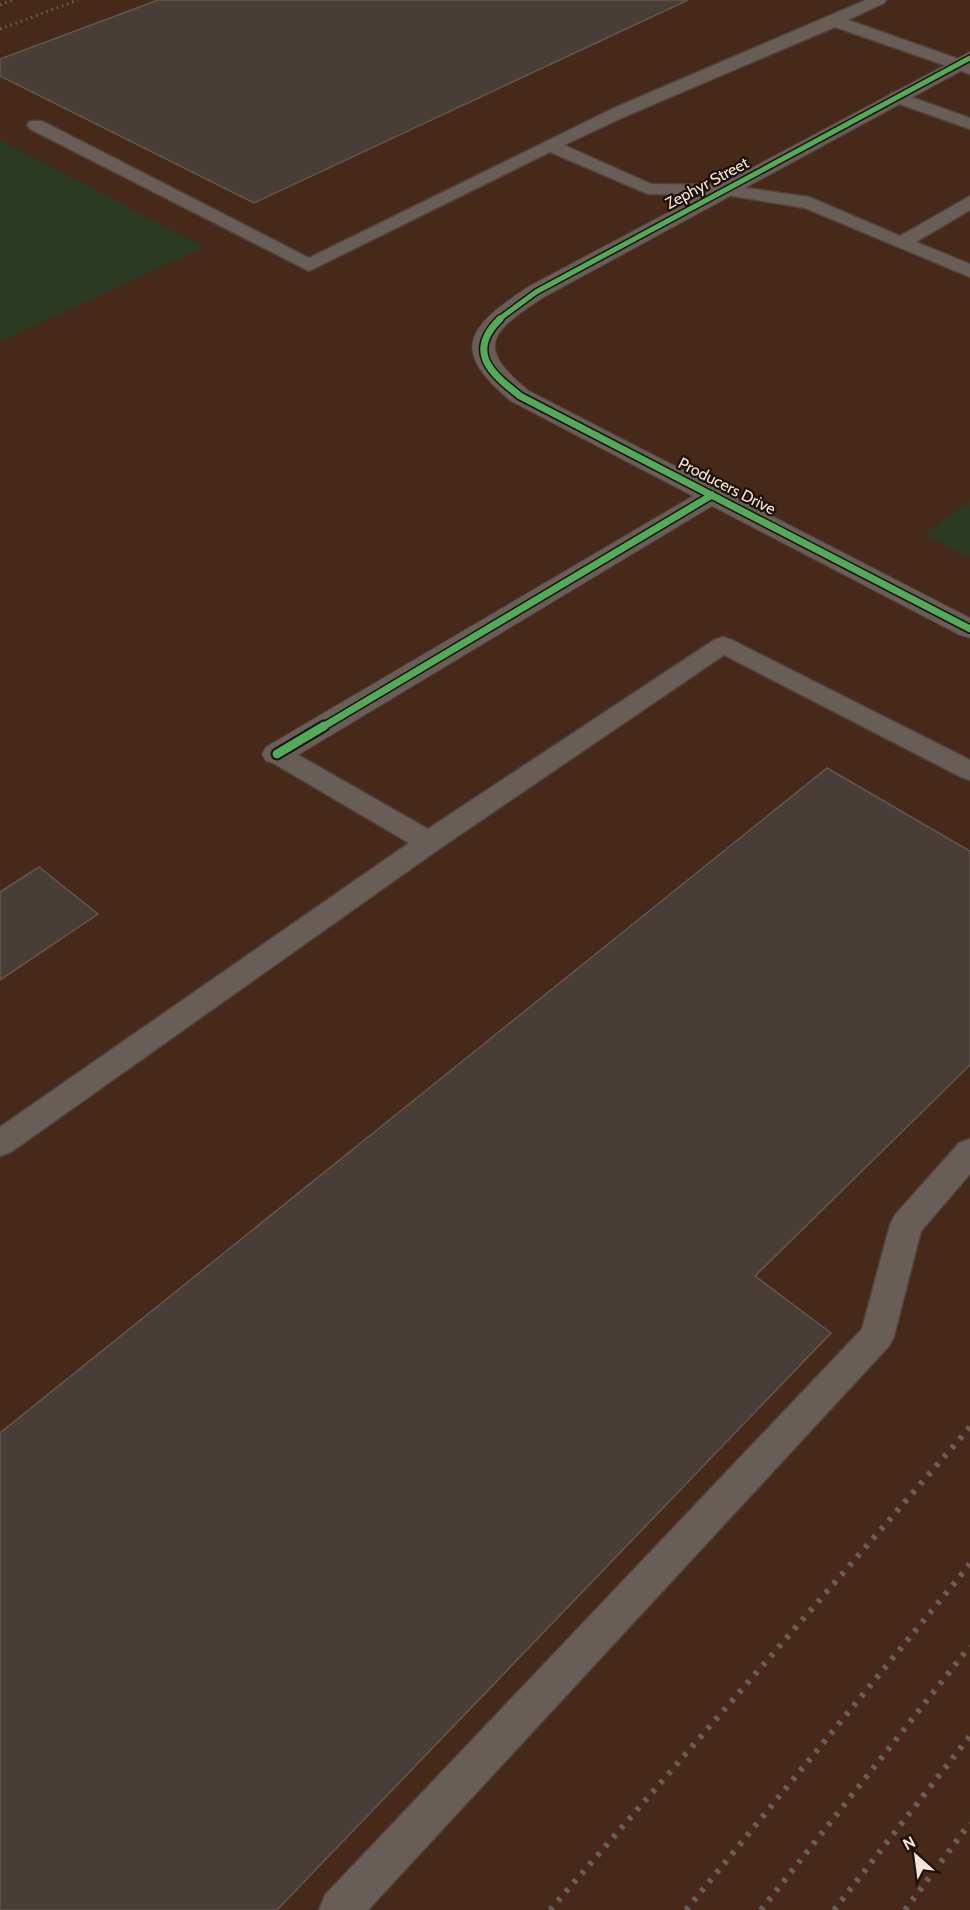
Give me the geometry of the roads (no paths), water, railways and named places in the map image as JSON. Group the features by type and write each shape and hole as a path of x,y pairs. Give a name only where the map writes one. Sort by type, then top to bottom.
{"street":[{"name":"Zephyr Street","path":"483,356 485,333 504,313 536,292 897,97 966,64"},
{"name":"Producers Drive","path":"483,356 485,362 505,385 520,396 970,629"},
{"path":"277,754 712,495"}],"lane":[{"path":"36,125 309,265 620,112 878,0"},
{"path":"834,21 966,64"},
{"path":"897,97 970,124"},
{"path":"550,145 648,189 726,190 809,203 970,271"},
{"path":"901,243 970,202"},
{"path":"0,1143 429,842 723,645 970,771"},
{"path":"277,754 429,842"},
{"path":"340,1910 877,1336 906,1225 970,1152"}],"railway":[{"path":"0,5 12,0"},
{"path":"0,29 78,0"},
{"path":"550,1910 970,1427"},
{"path":"686,1910 970,1564"},
{"path":"761,1910 970,1646"},
{"path":"834,1910 970,1736"},
{"path":"905,1910 970,1823"}]}
